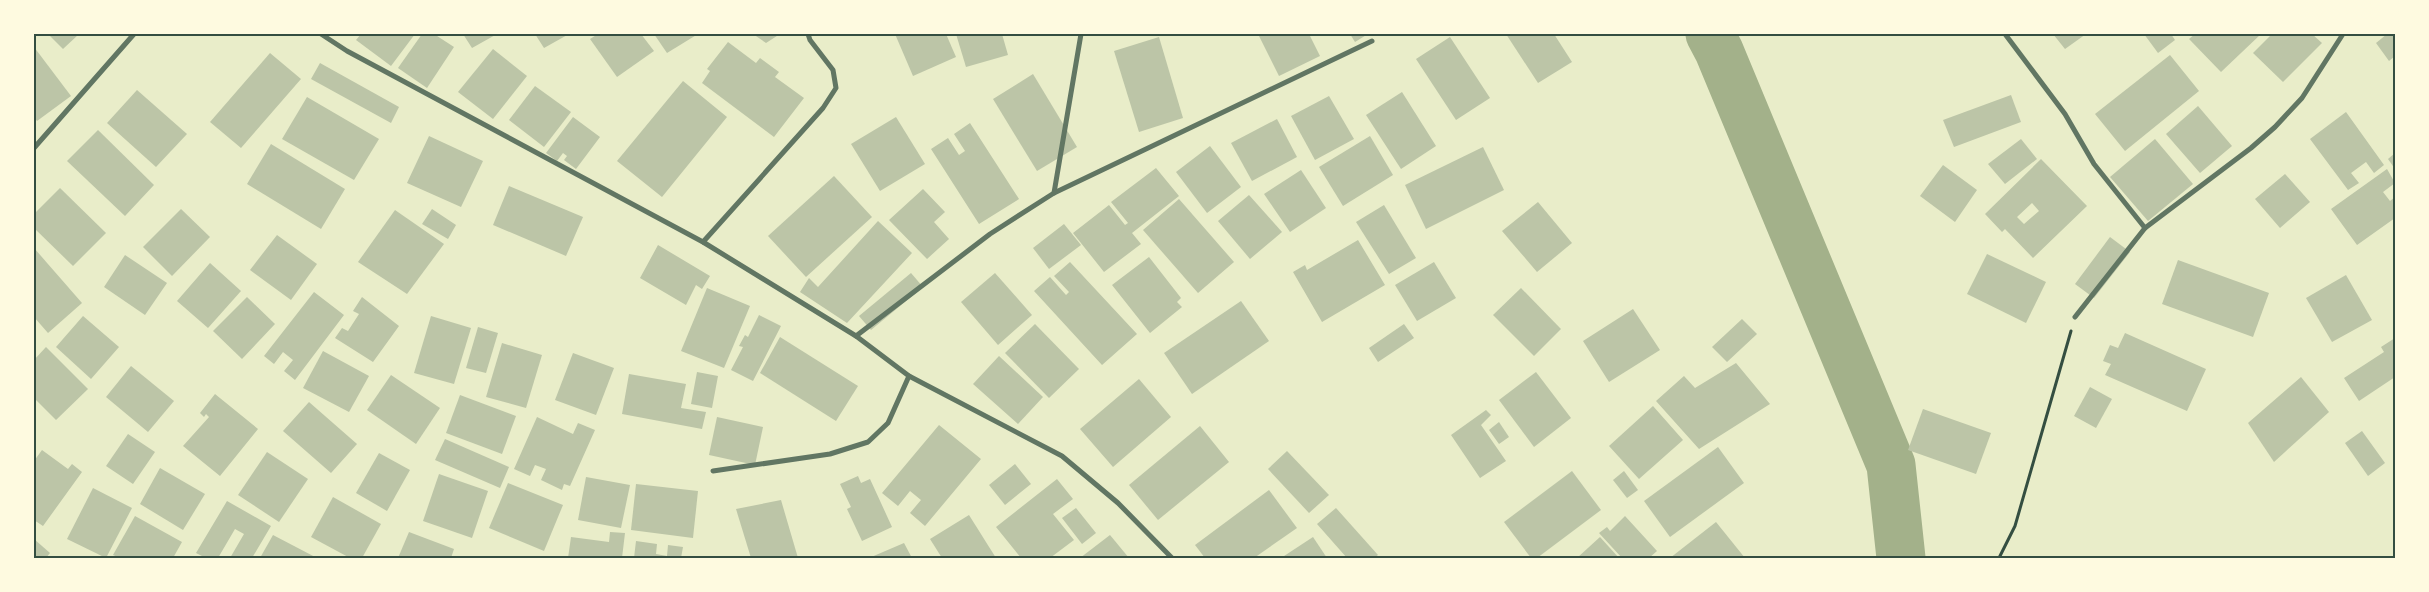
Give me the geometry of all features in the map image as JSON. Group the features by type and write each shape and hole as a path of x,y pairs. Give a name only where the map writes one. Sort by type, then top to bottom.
{"street":[{"path":"34,148 134,34"},
{"path":"321,34 347,51 703,242 856,336 909,376 1062,456 1118,504 1172,558"},
{"path":"703,242 823,108 836,88 833,70 810,40 808,34"},
{"path":"1054,193 1081,34"},
{"path":"2005,34 2065,114 2094,164 2145,228"},
{"path":"2075,317 2145,228 2252,148 2275,127 2302,98 2344,34"},
{"path":"856,336 990,234 1054,193 1372,42"},
{"path":"713,471 830,454 868,442 888,422 909,376"}],"path":[{"path":"1999,558 2015,526 2075,317"}],"building":[{"path":"48,34 79,34 63,49"},
{"path":"361,34 415,34 391,66 356,40"},
{"path":"422,34 434,34 454,47 427,88 398,68"},
{"path":"463,34 497,34 472,48"},
{"path":"535,34 569,34 544,48"},
{"path":"598,34 641,34 654,51 617,77 590,39"},
{"path":"654,34 698,34 667,53"},
{"path":"753,34 780,34 766,43"},
{"path":"895,34 946,34 956,57 913,76"},
{"path":"956,34 1002,34 1008,55 966,67"},
{"path":"1258,34 1309,34 1320,56 1279,76"},
{"path":"1350,34 1368,34 1355,42"},
{"path":"1506,34 1554,34 1572,62 1538,83"},
{"path":"2053,34 2086,34 2065,49"},
{"path":"2144,34 2171,34 2175,40 2158,53"},
{"path":"2195,34 2261,34 2221,72 2189,39"},
{"path":"2272,34 2312,34 2322,43 2283,82 2253,53"},
{"path":"2387,34 2395,34 2395,56 2389,61 2376,43"},
{"path":"1159,37 1183,118 1139,132 1114,51"},
{"path":"1450,37 1490,98 1456,120 1416,59"},
{"path":"728,42 756,63 760,58 779,72 775,77 804,98 774,137 702,83 710,71 707,69"},
{"path":"34,47 71,96 37,121 34,117"},
{"path":"493,49 527,76 493,119 458,92"},
{"path":"270,53 301,79 241,148 210,122"},
{"path":"2170,55 2199,91 2125,151 2095,114"},
{"path":"320,63 399,107 391,123 311,79"},
{"path":"1033,74 1077,147 1037,171 993,99"},
{"path":"683,81 727,117 662,197 617,161"},
{"path":"535,86 571,112 544,147 509,120"},
{"path":"137,90 187,134 156,167 107,123"},
{"path":"1402,92 1436,146 1401,169 1366,115"},
{"path":"2011,95 2021,122 1954,147 1943,120"},
{"path":"1329,96 1354,139 1315,160 1291,116"},
{"path":"307,97 379,139 354,180 282,139"},
{"path":"2198,106 2232,146 2200,173 2166,134"},
{"path":"2346,112 2384,165 2374,173 2366,162 2351,173 2359,183 2348,190 2310,139"},
{"path":"573,117 600,137 576,169 564,160 567,156 563,153 557,161 546,153"},
{"path":"896,117 925,164 880,191 851,144"},
{"path":"1277,119 1297,157 1252,181 1231,143"},
{"path":"970,123 1019,199 979,224 931,149 948,138 959,155 965,151 954,134"},
{"path":"98,130 154,185 125,216 67,161"},
{"path":"429,136 483,161 461,207 407,183"},
{"path":"1370,136 1393,175 1343,206 1319,167"},
{"path":"2021,139 2037,159 2005,184 1988,164"},
{"path":"2155,139 2193,184 2148,221 2110,177"},
{"path":"271,144 345,189 321,229 247,184"},
{"path":"1210,146 1241,187 1207,213 1176,172"},
{"path":"1483,147 1504,190 1426,229 1405,185"},
{"path":"2395,153 2395,169 2388,159"},
{"path":"2041,159 2087,206 2033,258 2005,229 2002,232 1985,214","holes":["2032,203 2039,211 2024,224 2017,217"]},
{"path":"1943,165 1977,190 1955,222 1920,196"},
{"path":"1156,168 1179,196 1132,233 1141,244 1104,272 1073,233 1109,205 1125,225 1128,223 1111,202"},
{"path":"2387,169 2395,183 2383,192 2390,201 2395,197 2395,218 2357,245 2331,209"},
{"path":"1301,170 1326,208 1290,232 1264,194"},
{"path":"2285,174 2310,202 2280,228 2255,199"},
{"path":"834,176 872,217 806,277 768,236"},
{"path":"509,186 583,217 566,256 493,225"},
{"path":"60,188 106,233 73,266 34,228 34,214"},
{"path":"923,189 945,212 934,222 949,239 927,259 889,220"},
{"path":"1249,195 1282,232 1250,259 1218,221"},
{"path":"1179,199 1234,262 1198,293 1143,230"},
{"path":"1538,202 1572,243 1537,272 1502,231"},
{"path":"1384,205 1416,258 1389,274 1356,222"},
{"path":"181,209 210,237 172,276 143,247"},
{"path":"432,209 456,225 448,239 422,224"},
{"path":"395,210 444,244 407,294 358,262"},
{"path":"878,221 912,253 847,323 800,292 809,278 818,287"},
{"path":"1064,224 1081,245 1049,269 1033,248"},
{"path":"277,235 317,264 291,300 250,270"},
{"path":"2110,237 2130,252 2094,298 2075,284"},
{"path":"1358,240 1385,285 1322,322 1293,272 1305,265 1307,270"},
{"path":"658,245 710,276 702,289 696,285 686,305 640,278"},
{"path":"34,248 82,303 48,333 34,317"},
{"path":"1987,254 2046,282 2026,323 1967,294"},
{"path":"125,255 167,283 145,315 104,287"},
{"path":"1149,257 1181,298 1177,302 1182,307 1150,333 1112,285"},
{"path":"2178,260 2269,293 2253,337 2162,304"},
{"path":"1070,262 1137,334 1102,365 1034,291 1050,277 1066,295 1069,292 1054,276"},
{"path":"1434,262 1456,298 1417,321 1395,285"},
{"path":"210,263 241,291 208,328 177,301"},
{"path":"911,273 923,287 871,330 859,316"},
{"path":"995,273 1032,315 998,345 961,302"},
{"path":"2346,275 2372,320 2332,342 2306,298"},
{"path":"707,288 750,306 724,368 681,351"},
{"path":"1521,288 1561,329 1534,356 1493,315"},
{"path":"314,292 344,315 295,380 284,371 293,360 283,352 274,364 264,356"},
{"path":"247,297 275,324 242,359 213,331"},
{"path":"362,297 399,326 373,362 335,338 342,328 348,331 359,314 353,311"},
{"path":"1241,301 1269,341 1192,394 1164,353"},
{"path":"1633,309 1660,350 1609,382 1583,341"},
{"path":"759,315 781,326 753,381 731,370 743,347 739,346 745,335 748,337"},
{"path":"83,316 119,347 91,379 56,347"},
{"path":"431,316 471,328 454,384 414,373"},
{"path":"1742,319 1757,334 1727,362 1712,347"},
{"path":"1035,324 1079,369 1049,398 1005,353"},
{"path":"1404,324 1414,338 1378,362 1369,348"},
{"path":"478,327 498,333 486,373 466,368"},
{"path":"2125,333 2206,369 2187,411 2105,375 2111,364 2103,361 2110,345 2118,348"},
{"path":"780,337 858,386 836,421 760,373"},
{"path":"2395,338 2395,377 2359,401 2344,378 2384,352 2381,347"},
{"path":"502,343 542,355 526,408 486,397"},
{"path":"46,347 88,389 56,420 34,398 34,360"},
{"path":"323,351 369,376 349,412 303,388"},
{"path":"573,353 614,368 596,415 555,400"},
{"path":"999,356 1043,397 1018,424 973,384"},
{"path":"1736,363 1770,404 1699,449 1656,401 1684,376 1695,388"},
{"path":"131,366 174,401 148,432 106,397"},
{"path":"697,372 718,376 712,408 691,404"},
{"path":"1536,372 1571,418 1534,447 1499,400"},
{"path":"629,374 686,384 681,408 706,412 702,429 622,414"},
{"path":"391,375 440,408 416,444 367,410"},
{"path":"2301,377 2329,412 2274,462 2248,423"},
{"path":"1139,379 1171,417 1113,467 1080,429"},
{"path":"2090,387 2112,399 2096,428 2074,416"},
{"path":"215,394 258,429 220,476 183,446 209,417 206,414 204,417 200,413"},
{"path":"460,395 516,416 502,454 446,433"},
{"path":"309,402 357,444 331,473 283,431"},
{"path":"1653,406 1683,440 1639,479 1609,446"},
{"path":"1923,409 1991,433 1976,474 1908,450"},
{"path":"1486,410 1491,415 1481,425 1506,461 1480,478 1451,435"},
{"path":"537,417 573,434 578,423 595,430 570,486 564,484 562,490 541,480 546,469 535,465 530,476 514,469"},
{"path":"717,417 763,427 755,465 709,455"},
{"path":"1499,422 1509,437 1499,444 1489,430"},
{"path":"939,425 981,459 925,526 910,513 921,500 910,491 898,506 882,493"},
{"path":"1200,426 1229,462 1158,520 1129,485"},
{"path":"2362,431 2385,463 2368,476 2345,443"},
{"path":"128,434 155,452 133,484 106,466"},
{"path":"445,439 509,467 500,488 435,460"},
{"path":"1718,447 1744,483 1670,537 1644,501"},
{"path":"42,450 68,469 72,464 82,472 43,526 34,520 34,461"},
{"path":"1287,451 1329,495 1309,513 1268,469"},
{"path":"267,452 308,479 279,522 238,495"},
{"path":"379,453 410,470 387,511 356,493"},
{"path":"1015,464 1031,484 1005,505 989,485"},
{"path":"160,468 205,494 183,530 140,504"},
{"path":"1572,471 1601,510 1537,558 1531,558 1504,522"},
{"path":"1624,471 1638,490 1627,498 1613,480"},
{"path":"439,474 488,491 472,538 423,521"},
{"path":"858,476 861,483 870,479 892,527 862,541 847,509 851,507 840,484"},
{"path":"586,477 630,485 621,528 578,520"},
{"path":"1057,479 1073,499 1053,514 1074,540 1050,558 1021,558 996,527"},
{"path":"508,483 563,505 544,551 489,528"},
{"path":"636,484 698,491 693,538 631,530"},
{"path":"93,488 132,508 106,558 67,539"},
{"path":"1269,490 1297,528 1254,558 1205,558 1195,545"},
{"path":"333,497 381,524 362,558 350,558 311,537"},
{"path":"781,500 798,558 751,558 736,509"},
{"path":"227,501 271,526 252,558 230,558 244,534 235,529 218,558 206,558 196,553"},
{"path":"1076,508 1096,533 1082,544 1062,518"},
{"path":"1336,508 1378,555 1374,558 1347,558 1317,524"},
{"path":"969,515 996,558 942,558 930,539"},
{"path":"135,516 182,542 173,558 120,558 113,555"},
{"path":"1625,516 1657,551 1649,558 1622,558 1599,533 1607,527 1610,531"},
{"path":"1716,522 1745,558 1670,558"},
{"path":"409,532 454,549 451,558 398,558"},
{"path":"610,532 625,533 622,558 568,558 571,537 609,542"},
{"path":"273,535 317,558 260,558"},
{"path":"1110,535 1129,558 1080,558"},
{"path":"1313,537 1327,558 1281,558"},
{"path":"1600,537 1619,558 1577,558"},
{"path":"34,539 50,553 46,558 34,558"},
{"path":"636,541 657,544 656,554 667,556 668,545 683,547 681,558 634,558"},
{"path":"904,543 912,558 869,558"}],"waterway":[{"path":"1710,34 1719,51 1891,465 1901,558"}]}
